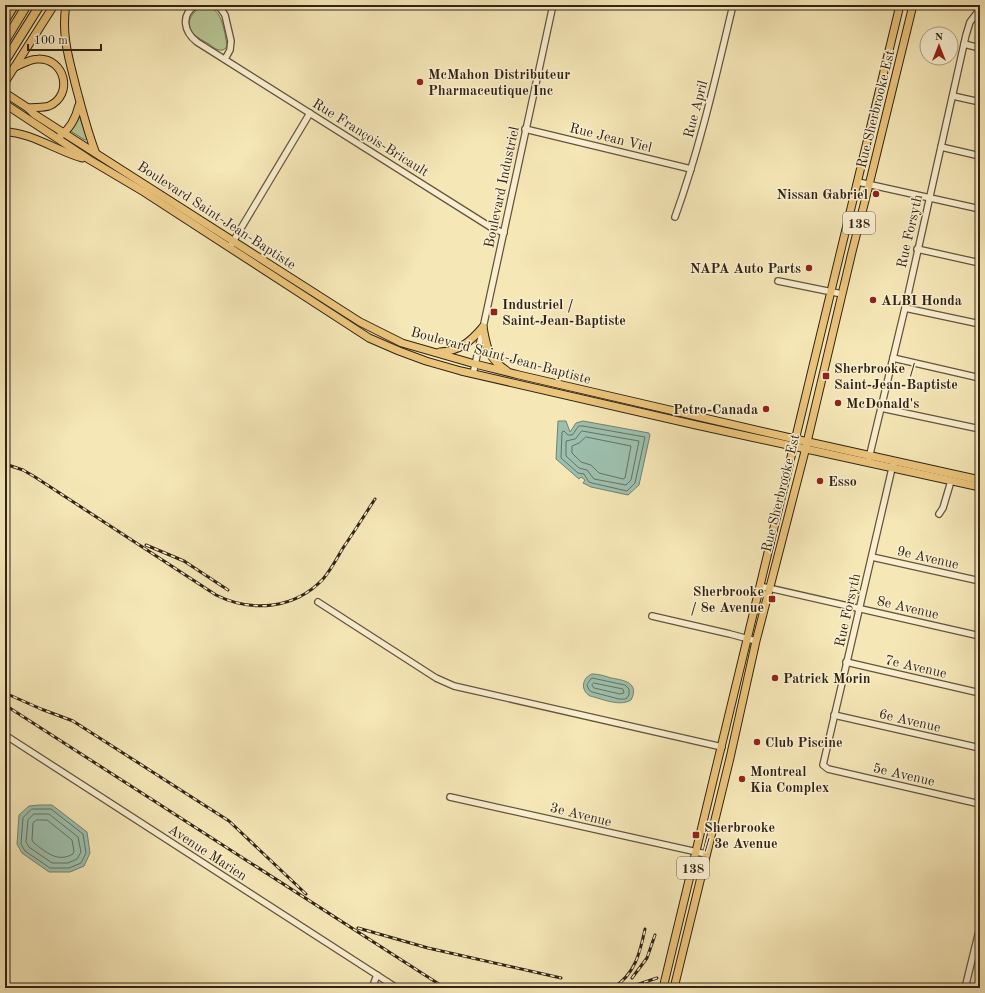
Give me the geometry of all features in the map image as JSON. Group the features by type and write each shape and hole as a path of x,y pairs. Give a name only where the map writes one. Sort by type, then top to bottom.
{"highway":[{"path":"5,41 27,5"},
{"path":"5,61 40,5"}],"main road":[{"path":"5,21 15,5"},
{"path":"5,82 54,5"},
{"path":"66,5 64,38 87,131 95,152"},
{"path":"900,6 912,8"},
{"name":"Rue Sherbrooke Est","path":"663,988 900,6"},
{"name":"Rue Sherbrooke Est","path":"674,988 732,750 756,641 806,445 828,349 912,8"},
{"path":"889,51 901,54"},
{"path":"15,67 34,60 44,59 56,65 63,76 64,88 58,100 45,107 28,108"},
{"name":"Boulevard Saint-Jean-Baptiste","path":"8,95 28,108 34,114 95,152 232,244 369,338 399,351 426,361 473,374 696,425 806,445 893,464 952,478 980,487"},
{"name":"Boulevard Saint-Jean-Baptiste","path":"6,104 90,160 360,322 402,343 430,352 519,375 698,416 794,443"},
{"path":"58,138 74,120 80,104"},
{"path":"5,132 26,135 67,153 90,160"},
{"path":"849,217 860,220"},
{"path":"841,249 852,252"},
{"path":"430,352 441,353 462,347 483,327"},
{"path":"483,327 488,352 498,364 519,375"},
{"path":"818,346 828,349"},
{"path":"584,399 586,391"},
{"path":"673,420 675,411"},
{"path":"696,425 698,416"},
{"name":"Boulevard Saint-Jean-Baptiste","path":"952,478 980,480"},
{"path":"775,522 786,525"},
{"path":"740,670 750,671"},
{"path":"735,691 745,694"},
{"path":"722,747 732,750"}],"street":[{"name":"Rue François-Bricault","path":"196,5 186,16 185,26 191,38 492,228 504,233"},
{"path":"216,5 224,15 231,42 230,50 225,60"},
{"name":"Boulevard Industriel","path":"473,374 553,5"},
{"name":"Rue April","path":"675,217 691,169 713,88 733,5"},
{"path":"975,15 977,5"},
{"name":"Rue Forsyth","path":"869,459 905,308 964,44 968,29 975,15 980,9"},
{"path":"964,44 980,48"},
{"path":"953,96 980,102"},
{"path":"232,244 310,113"},
{"name":"Rue Jean Viel","path":"525,129 691,169"},
{"path":"941,147 980,156"},
{"path":"858,182 980,209"},
{"path":"917,249 980,263"},
{"path":"778,281 842,294"},
{"path":"905,308 980,324"},
{"path":"893,358 980,378"},
{"path":"881,408 980,429"},
{"name":"Rue Forsyth","path":"823,765 893,464"},
{"path":"939,514 943,508 952,478"},
{"name":"9e Avenue","path":"872,557 980,581"},
{"name":"8e Avenue","path":"760,586 980,636"},
{"path":"318,602 436,678 454,686 722,747"},
{"path":"652,616 756,641"},
{"name":"7e Avenue","path":"846,662 980,693"},
{"name":"6e Avenue","path":"834,715 980,748"},
{"name":"Avenue Marien","path":"5,735 397,988"},
{"name":"5e Avenue","path":"823,765 828,769 980,804"},
{"name":"3e Avenue","path":"450,797 546,817 627,837 706,854"},
{"path":"965,988 980,928"},
{"path":"372,988 377,975"}],"green space":[{"path":"202,7 209,7 214,10 221,19 227,45 223,50 215,48 199,38 193,33 189,25 192,15"},
{"path":"79,117 87,139 85,140 71,130"}],"water":[{"path":"558,421 566,421 570,432 576,423 583,421 649,433 650,435 639,485 628,495 591,487 583,483 585,480 581,477 579,479 556,459"},
{"path":"592,674 629,683 634,690 631,700 616,703 590,696 585,691 584,681"},
{"path":"52,805 87,832 90,853 84,866 70,872 49,872 22,853 17,844 19,815 29,806"}],"railway":[{"path":"5,464 23,470 35,477 216,595 230,601 258,606 272,605 300,597 323,579 375,499"},
{"path":"146,545 184,561 228,590"},
{"path":"5,693 73,721 229,821 306,894"},
{"path":"5,705 445,988"},
{"path":"358,928 428,948 561,978"},
{"path":"613,988 627,976 631,970 638,955 645,929"},
{"path":"632,978 647,958 655,935"},
{"path":"627,988 657,978"}],"place":[{"name":"McMahon Distributeur Pharmaceutique Inc","path":"420,82"},
{"name":"Nissan Gabriel","path":"876,194"},
{"name":"NAPA Auto Parts","path":"809,268"},
{"name":"ALBI Honda","path":"873,300"},
{"name":"Industriel / Saint-Jean-Baptiste","path":"494,312"},
{"name":"Sherbrooke / Saint-Jean-Baptiste","path":"826,376"},
{"name":"McDonald's","path":"838,403"},
{"name":"Petro-Canada","path":"766,409"},
{"name":"Esso","path":"820,481"},
{"name":"Sherbrooke / 8e Avenue","path":"772,599"},
{"name":"Patrick Morin","path":"775,678"},
{"name":"Club Piscine","path":"757,742"},
{"name":"Montreal Kia Complex","path":"742,779"},
{"name":"Sherbrooke / 3e Avenue","path":"696,835"}]}
